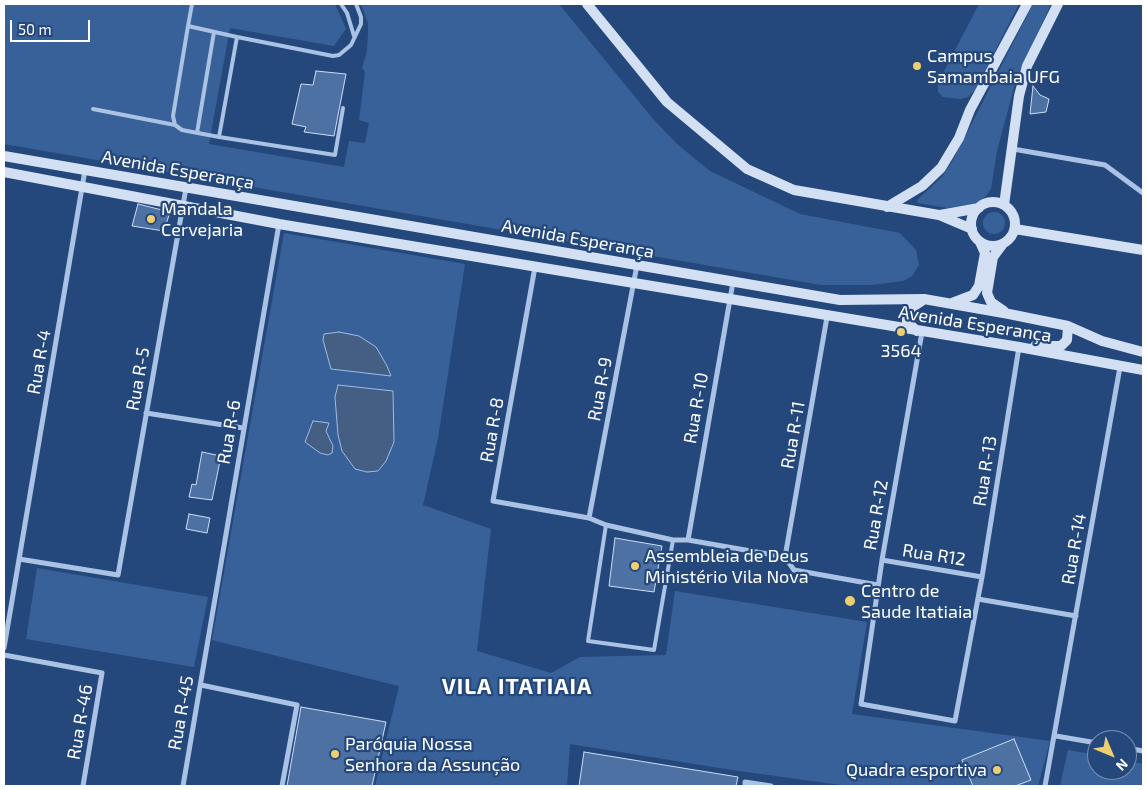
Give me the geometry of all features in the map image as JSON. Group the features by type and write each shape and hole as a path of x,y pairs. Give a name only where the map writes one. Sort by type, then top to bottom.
{"main road":[{"path":"587,4 667,102 747,169 794,190 939,215 972,228"},
{"path":"887,207 922,186 935,175 952,150 1027,4"},
{"path":"1004,205 1026,66 1058,4"},
{"name":"Avenida Esperança","path":"4,156 840,300 924,299 1068,326 1102,341 1143,352"},
{"name":"Avenida Esperança","path":"4,172 279,224 728,301 1019,347 1143,370"},
{"path":"910,211 909,202 922,186"},
{"path":"939,215 979,208 990,203 1004,205 1014,216 1015,229 994,258 987,293 992,302 1009,314"},
{"path":"947,304 974,295 978,286 984,253 972,228 972,219 979,208"},
{"path":"1015,229 1143,250"},
{"path":"980,242 991,246 1002,245"},
{"path":"919,331 907,322 907,314 911,308 924,299"},
{"path":"1019,347 1061,346 1067,340 1068,326"}],"street":[{"path":"1013,149 1105,165 1143,193"},
{"name":"Rua R-4","path":"4,648 85,170"},
{"name":"Rua R-5","path":"19,559 118,575 186,188"},
{"name":"Rua R-6","path":"206,645 279,224"},
{"name":"Rua R-9","path":"589,518 637,265"},
{"name":"Rua R-8","path":"535,267 493,501 589,518"},
{"name":"Rua R-10","path":"688,540 728,301 733,282"},
{"name":"Rua R-11","path":"785,557 828,317"},
{"name":"Rua R-12","path":"861,704 919,331"},
{"name":"Rua R-13","path":"861,704 955,721 982,577 1019,347"},
{"name":"Rua R-14","path":"1046,784 1120,367"},
{"path":"146,413 243,428"},
{"path":"589,518 606,525 673,540 688,540 785,557 794,570 878,585"},
{"name":"Rua R12","path":"882,560 982,577"},
{"path":"978,599 1076,616"},
{"name":"Rua R-45","path":"183,786 201,686 206,645"},
{"name":"Rua R-46","path":"4,655 102,672 83,786"},
{"path":"201,686 297,705 282,786"},
{"path":"1056,736 1087,741"},
{"path":"745,784 771,786"}],"lane":[{"path":"174,125 173,116 192,4"},
{"path":"342,4 347,13 354,36"},
{"path":"188,26 333,56 345,51 361,24 361,17 356,4"},
{"path":"197,133 214,32"},
{"path":"219,137 237,37"},
{"path":"93,109 174,125 182,130 197,133 335,155 343,108"},
{"path":"606,525 588,641 654,650 673,540"}],"shaded area":[{"path":"4,4 335,4 346,29 334,46 230,28 209,144 344,167 349,141 365,143 369,123 359,120 365,72 362,68 367,51 368,34 368,23 361,4 559,4 654,120 677,144 710,171 800,214 900,233 916,250 919,265 912,276 903,281 872,285 821,285 4,144"},
{"path":"979,4 1019,4 975,90 968,97 960,99 943,97 938,92 938,83"},
{"path":"1033,4 1051,4 1016,80 997,151 991,189 985,197 974,204 947,208 918,203 917,200 942,177 953,160"},
{"path":"994,212 1002,215 1005,223 1002,231 994,234 986,231 983,223 986,215"},
{"path":"284,233 465,264 438,438 423,505 491,529 477,651 551,673 580,657 666,655 675,591 867,622 852,714 1050,741 1038,786 848,786 732,770 570,744 567,786 375,786 399,686 212,640"},
{"path":"339,332 359,336 376,347 391,376 331,369 323,340 324,334"},
{"path":"338,385 393,391 394,442 386,461 378,471 367,472 355,469 342,451 338,435 335,397"},
{"path":"313,421 329,423 326,431 333,446 332,453 328,455 320,453 305,442"},
{"path":"37,568 208,597 194,667 26,639"},
{"path":"1068,750 1087,753 1087,780 1137,780 1137,763 1143,764 1143,786 1060,786"}],"building":[{"path":"316,71 346,74 334,136 304,132 306,127 292,124 301,84 313,85"},
{"path":"1033,86 1040,95 1049,99 1046,112 1030,114"},
{"name":"Mandala Cervejaria","path":"138,204 170,212 164,231 132,226"},
{"path":"202,452 221,456 212,500 189,497 192,484 196,485"},
{"path":"189,514 210,518 207,533 186,529"},
{"name":"Assembleia de Deus Ministério Vila Nova","path":"615,538 662,546 654,592 609,586"},
{"name":"Paróquia Nossa Senhora da Assunção","path":"301,707 386,722 372,786 287,786"},
{"name":"Quadra esportiva","path":"1014,739 1031,780 1015,786 973,786 962,760"},
{"path":"584,752 738,777 736,786 579,786"}],"place":[{"name":"Campus Samambaia UFG","path":"917,66"},
{"name":"Mandala Cervejaria","path":"151,219"},
{"name":"3564","path":"901,332"},
{"name":"Assembleia de Deus Ministério Vila Nova","path":"635,566"},
{"name":"Centro de Saude Itatiaia","path":"850,601"},
{"name":"Paróquia Nossa Senhora da Assunção","path":"335,754"},
{"name":"Quadra esportiva","path":"997,770"}],"district":[{"name":"VILA ITATIAIA","path":"517,687"}]}
